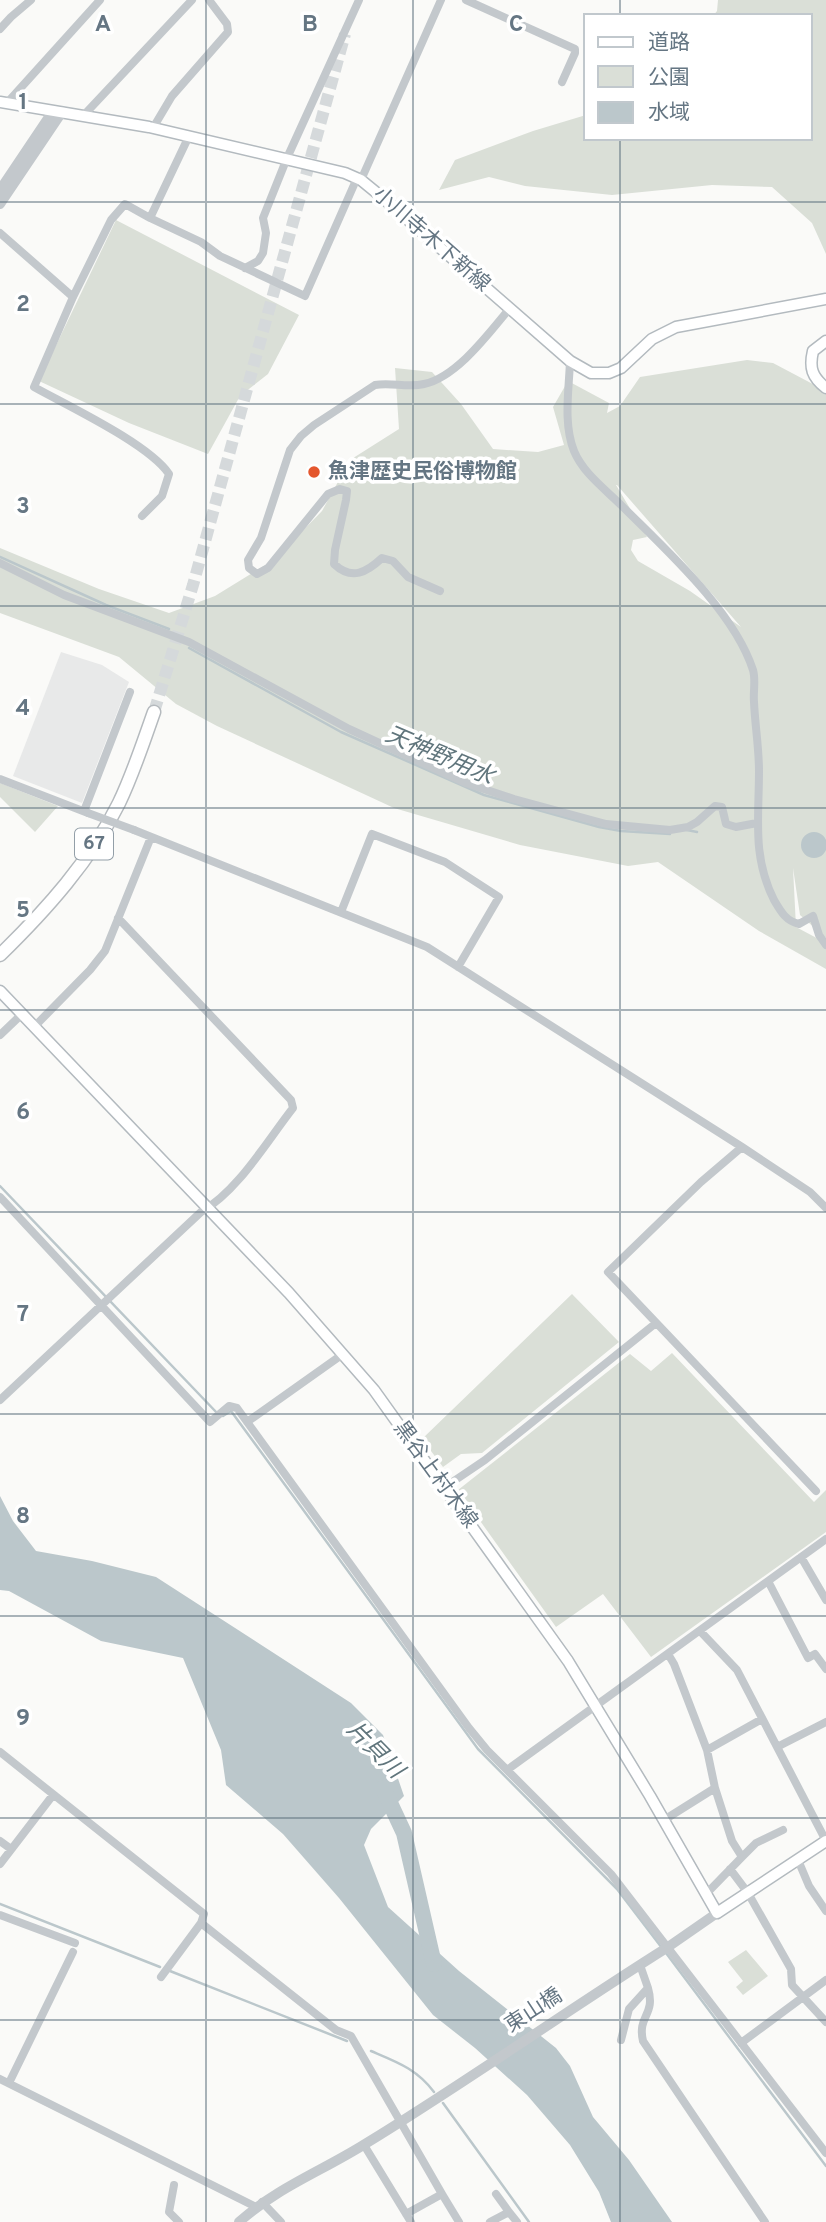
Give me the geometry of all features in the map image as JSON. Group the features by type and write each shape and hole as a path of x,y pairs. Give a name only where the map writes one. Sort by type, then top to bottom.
{"main road":[{"name":"小川寺木下新線","path":"3,103 153,128 329,168 359,179 570,361 591,373 609,373 621,368 652,339 676,327 826,299"},
{"path":"826,341 813,351 811,362 812,374 826,388"},
{"name":"67","path":"0,954 33,922 71,877 108,822 140,754 154,712"},
{"name":"黒谷上村木線","path":"0,991 282,1285 374,1390 561,1650 717,1913"},
{"path":"717,1913 826,1841"}],"street":[{"path":"0,29 31,0"},
{"path":"3,103 100,0"},
{"path":"83,116 192,0"},
{"path":"153,128 172,96 228,32 227,24 209,0"},
{"path":"245,268 258,261 263,253 266,233 263,219 287,158 359,0"},
{"path":"142,516 162,496 169,474 162,465 118,434 34,387 73,297 111,220 125,204 201,242 220,257 305,296 441,0"},
{"path":"466,0 575,50 562,82"},
{"path":"0,190 57,111"},
{"path":"0,204 57,111"},
{"path":"150,218 189,136"},
{"path":"0,233 73,297"},
{"path":"440,591 408,577 393,561 382,558 369,570 357,573 341,570 334,564 347,491 340,489 328,494 268,568 257,574 250,568 248,561 261,538 290,450 301,436 375,385 425,384 443,376 482,341 510,309"},
{"path":"570,361 568,426 573,450 582,467 661,545 711,600 736,634 746,653 754,674 753,699 759,768 758,852 765,882 780,912 789,922 799,924 813,916 819,934 826,944"},
{"path":"0,563 64,595 189,642 349,730 466,783 606,824 635,828 670,830 688,827 715,806 724,810 726,824 736,827 757,823"},
{"path":"86,812 130,692"},
{"path":"0,779 427,947 742,1147 810,1192 826,1208"},
{"path":"341,912 372,834 445,862 499,897 458,967"},
{"path":"35,1026 105,951 151,837"},
{"path":"0,1400 208,1209 241,1175 293,1108 291,1100 118,918"},
{"path":"0,1035 22,1014"},
{"path":"742,1147 701,1182 608,1272 816,1491"},
{"path":"0,1197 210,1422 229,1406 237,1408 469,1728 611,1874 826,2153"},
{"path":"444,1487 485,1460 656,1323"},
{"path":"247,1422 344,1354"},
{"path":"507,1770 826,1539"},
{"path":"801,1557 826,1600"},
{"path":"768,1581 808,1658 815,1654 826,1669"},
{"path":"700,1631 737,1671 826,1841"},
{"path":"668,1654 707,1749 715,1788 732,1841 742,1857"},
{"path":"707,1749 762,1719"},
{"path":"777,1747 826,1721"},
{"path":"0,1752 204,1914 201,1923 161,1976"},
{"path":"664,1820 715,1788"},
{"path":"0,1864 53,1795"},
{"path":"707,1893 756,1843 783,1830"},
{"path":"0,1841 11,1849"},
{"path":"798,1860 826,1912"},
{"path":"730,1869 748,1893 792,1969 792,1985 826,2022"},
{"name":"東山橋","path":"239,2222 292,2183 364,2146 717,1913"},
{"path":"0,1915 74,1948 9,2083"},
{"path":"201,1923 336,2030 351,2036 459,2222"},
{"path":"640,1965 652,2001 640,2029 643,2041 765,2222"},
{"path":"741,2043 826,1980"},
{"path":"621,2040 629,2010 648,1988"},
{"path":"0,2079 259,2205 281,2222"},
{"path":"364,2146 408,2218 442,2194"},
{"path":"174,2185 169,2212 179,2222"},
{"path":"496,2194 517,2222"},
{"path":"490,2222 509,2212"}],"shaded area":[{"path":"61,652 102,665 129,682 82,803 13,776"}],"green space":[{"path":"718,0 826,0 826,254 812,223 772,187 712,185 612,195 525,186 489,177 439,190 455,160 584,116 584,140 812,140 812,14 715,14"},
{"path":"116,220 299,315 268,374 240,396 208,454 129,423 39,381"},
{"path":"747,360 773,363 826,391 826,938 800,915 793,868 796,927 826,943 826,969 759,931 658,862 628,866 520,845 394,808 217,726 176,704 119,657 0,613 0,548 99,589 169,613 215,596 275,559 322,511 350,460 399,429 395,368 432,372 461,404 493,449 538,452 564,445 553,407 568,381 609,403 607,413 620,406 640,377","holes":["617,485 741,627 690,591 638,561 631,550 633,540 647,537"]},
{"path":"0,783 58,806 35,832 0,797"},
{"path":"572,1294 619,1342 482,1453 461,1454 443,1467 422,1439"},
{"path":"672,1353 814,1502 826,1490 826,1532 651,1657 603,1594 556,1627 458,1490 630,1354 651,1371"},
{"path":"746,1950 768,1976 743,1995 736,1987 743,1981 728,1962"}],"water":[{"path":"814,832 823,836 827,845 823,854 814,858 805,854 801,845 805,836"},
{"path":"0,1496 13,1521 36,1551 156,1577 351,1703 383,1735 404,1796 371,1829 364,1845 388,1907 459,1971 556,2048 570,2066 593,2117 629,2160 672,2222 611,2222 599,2192 570,2145 527,2095 433,2015 339,1898 283,1834 226,1785 221,1750 183,1658 101,1641 9,1591 0,1590"}],"waterway":[{"name":"天神野用水","path":"0,557 106,605 169,629"},
{"name":"天神野用水","path":"189,648 341,732 484,795 599,827 670,834"},
{"name":"天神野用水","path":"687,830 697,832"},
{"path":"0,1186 218,1414"},
{"path":"223,1416 231,1411 478,1749 617,1889 662,1948"},
{"name":"片貝川","path":"383,1788 404,1833 434,1964"},
{"path":"0,1904 160,1967"},
{"path":"666,1953 826,2166"},
{"path":"170,1971 347,2041"},
{"path":"371,2051 413,2072 434,2092"},
{"path":"443,2103 529,2222"}],"tunnel":[{"path":"154,712 193,585 345,34"}],"place":[{"name":"魚津歴史民俗博物館","path":"314,472"}]}
